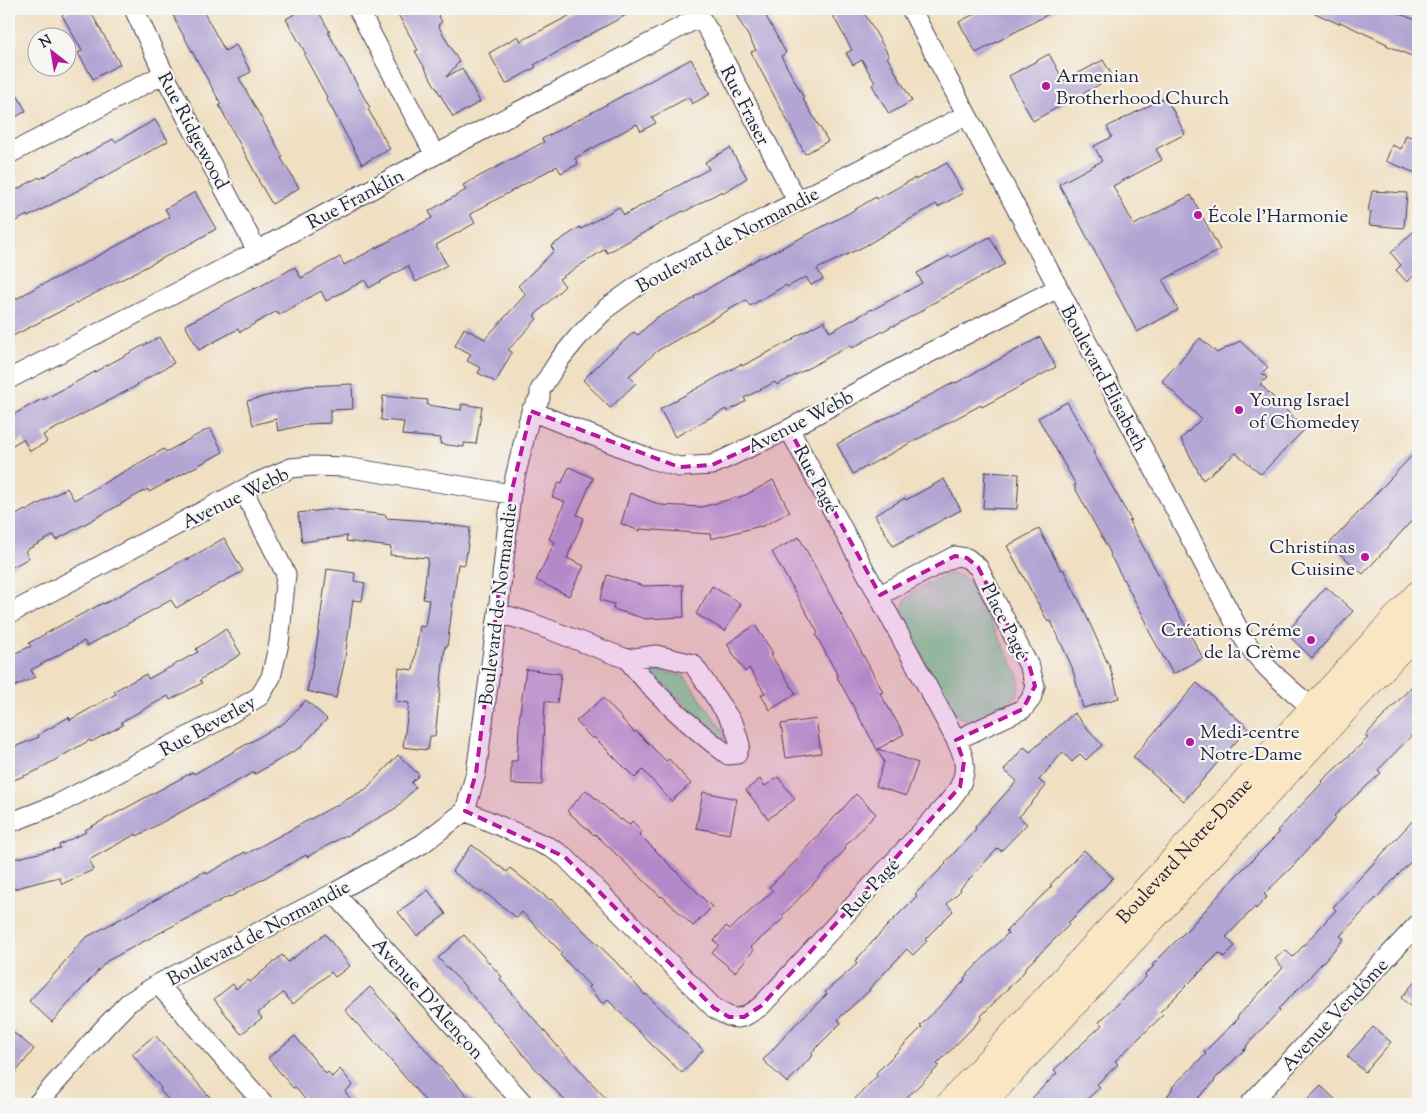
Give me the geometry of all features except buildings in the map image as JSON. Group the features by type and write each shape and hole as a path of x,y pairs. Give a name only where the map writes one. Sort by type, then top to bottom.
{"street":[{"name":"Rue Ridgewood","path":"134,9 164,74 257,251"},
{"path":"358,9 435,155"},
{"name":"Boulevard Elisabeth","path":"911,9 1244,640 1264,663 1322,717"},
{"name":"Rue Franklin","path":"9,379 257,251 698,13"},
{"name":"Rue Fraser","path":"698,13 797,201"},
{"path":"9,154 164,74"},
{"name":"Boulevard de Normandie","path":"37,1104 128,1003 158,984 334,893 422,844 465,811 476,773 498,613 511,494 531,411 540,398 540,390 560,359 578,337 608,307 650,277 966,115"},
{"name":"Avenue Webb","path":"531,411 651,459 679,467 712,465 790,428 925,355 1058,288"},
{"name":"Rue Pagé","path":"465,811 551,848 565,857 714,1008 729,1018 744,1017 761,1006 934,818 960,787 964,773 964,762 956,740 790,428"},
{"name":"Avenue Webb","path":"9,614 243,490 290,468 311,466 345,467 511,494"},
{"name":"Rue Beverley","path":"9,823 58,804 260,696 271,677 279,643 286,574 243,490"},
{"name":"Place Pagé","path":"880,596 955,556 967,558 978,567 1030,668 1035,686 1031,699 1023,709 956,740"},
{"name":"Boulevard Notre-Dame","path":"981,1104 1254,808 1322,717 1418,595"},
{"path":"498,613 529,622 626,659 656,655 693,664 734,725 740,745 737,754 728,755 697,731 645,682 626,659"},
{"name":"Boulevard Notre-Dame","path":"950,1104 1322,717 1418,629"},
{"name":"Avenue D'Alençon","path":"334,893 524,1104"},
{"name":"Avenue Vendôme","path":"1250,1104 1418,924"},
{"path":"158,984 264,1104"}],"highlighted area":[{"path":"531,411 679,467 712,465 789,429 880,595 955,556 967,558 978,567 1030,668 1035,686 1023,709 956,740 964,762 960,787 761,1006 744,1017 729,1017 714,1008 565,857 465,811 476,773 511,494"}],"green space":[{"path":"950,574 961,577 970,583 1019,677 1016,696 1007,705 977,718 964,719 949,707 904,620 903,607 905,601 912,593"},
{"path":"654,672 684,676 726,735 726,738 722,739 654,675"}],"place":[{"name":"Armenian Brotherhood Church","path":"1046,86"},
{"name":"École l'Harmonie","path":"1198,215"},
{"name":"Young Israel of Chomedey","path":"1239,410"},
{"name":"Christinas Cuisine","path":"1365,557"},
{"name":"Créations Créme de la Crème","path":"1311,640"},
{"name":"Medi-centre Notre-Dame","path":"1190,742"}]}
